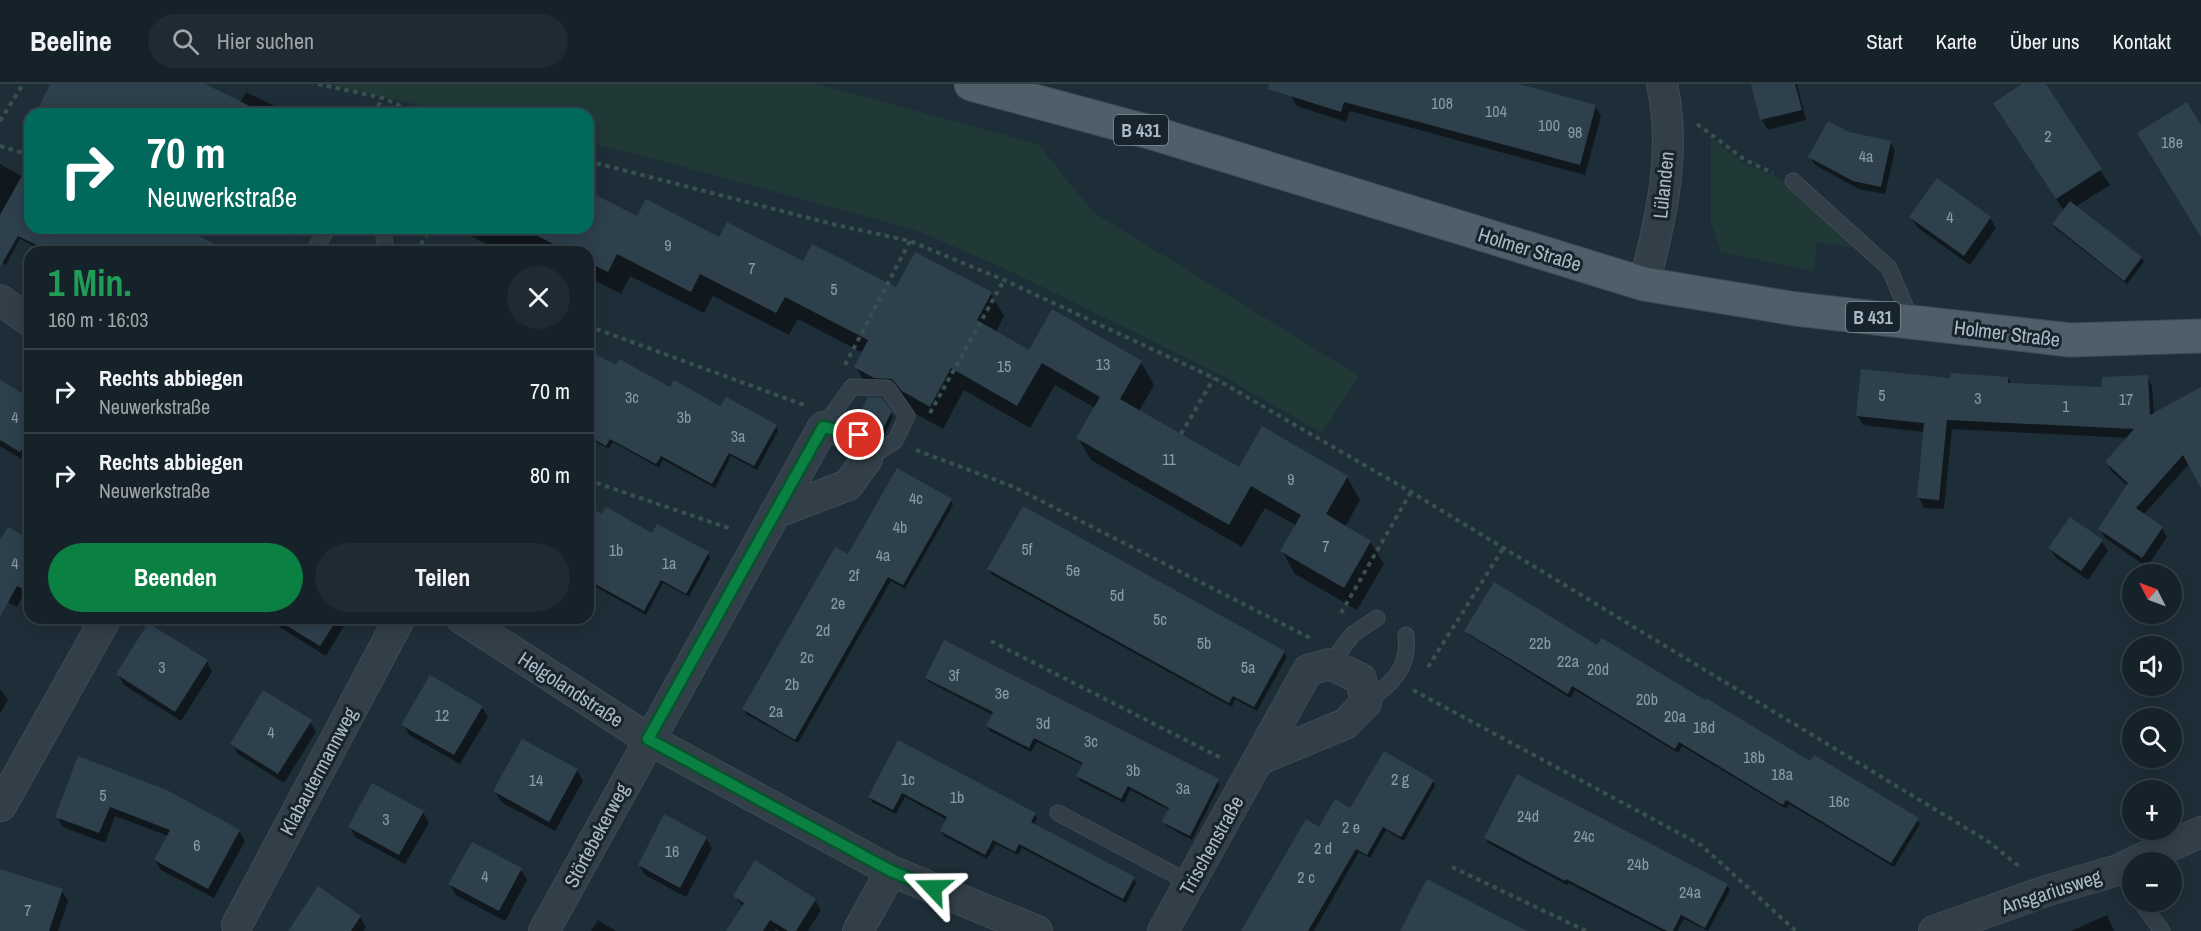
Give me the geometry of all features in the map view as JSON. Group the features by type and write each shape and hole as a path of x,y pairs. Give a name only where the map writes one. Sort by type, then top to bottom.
{"main road":[{"name":"Holmer Straße","path":"971,84 1153,133 1644,284 1796,309 2070,340 2199,338"}],"street":[{"name":"Lülanden","path":"1644,284 1661,218 1668,153 1664,92"},
{"path":"0,300 24,317"},
{"path":"775,513 848,485 867,459 859,435 827,421"},
{"name":"Störtebekerweg","path":"544,931 648,739 827,421"},
{"path":"1,806 103,624"},
{"name":"Klabautermannweg","path":"237,925 397,624"},
{"name":"Helgolandstraße","path":"470,624 648,739 891,871 1037,931"},
{"path":"1255,766 1345,724 1366,703 1361,680 1334,658"},
{"name":"Trischenstraße","path":"1163,931 1308,670 1334,658"},
{"name":"Ansgariusweg","path":"2164,852 2201,832"},
{"path":"858,931 891,871"},
{"name":"Ansgariusweg","path":"1934,931 2049,890 2122,873"}],"lane":[{"path":"1793,181 1889,268 1912,322"},
{"path":"827,421 852,387 888,388 907,416 895,441 867,459"},
{"path":"1334,658 1353,634 1377,618"},
{"path":"1366,703 1394,681 1408,653 1406,635"},
{"path":"1058,813 1190,883"},
{"path":"2148,912 2162,931"}],"path":[{"path":"0,121 23,84"},
{"path":"318,84 383,98 406,108"},
{"path":"1664,92 1745,160 1793,181"},
{"path":"377,108 383,98"},
{"path":"0,146 24,153"},
{"path":"594,163 832,224 910,241 1004,280 1214,378 1504,547 1989,843 2049,890"},
{"path":"841,372 910,241"},
{"path":"927,419 1004,280"},
{"path":"594,328 827,421"},
{"path":"1181,434 1214,378"},
{"path":"895,441 1014,487 1334,658"},
{"path":"594,482 760,539"},
{"path":"1340,614 1412,492"},
{"path":"1425,672 1504,547"},
{"path":"991,641 1255,766"},
{"path":"1394,681 1701,845 1796,931"},
{"path":"1413,691 1419,681"},
{"path":"1452,867 1586,931"}],"green space":[{"path":"326,84 817,84 1038,144 1093,212 1359,376 1322,433 1218,373 1012,272 916,230 594,144 594,108 432,108"},
{"path":"1711,138 1743,163 1785,181 1852,247 1817,242 1813,271 1721,252 1711,223"}],"building":[{"path":"50,84 205,84 254,108 46,108 40,105"},
{"path":"1269,84 1519,84 1596,105 1580,165 1344,102 1341,112 1268,89"},
{"path":"1751,84 1795,84 1802,110 1760,120"},
{"path":"2022,84 2046,84 2102,169 2056,199 1993,103"},
{"path":"2187,102 2201,125 2201,237 2137,133"},
{"path":"1828,121 1849,132 1891,141 1881,187 1853,181 1808,157"},
{"path":"24,172 24,234 195,234 219,246 39,246 18,236 0,267 0,215"},
{"path":"1937,178 1991,217 1964,256 1909,217"},
{"path":"594,194 637,216 646,199 719,237 727,222 803,261 812,244 896,287 915,252 992,292 977,320 1029,350 1052,309 1142,361 1120,399 1239,467 1262,426 1348,476 1326,514 1371,541 1344,588 1280,551 1301,515 1251,486 1229,525 1076,438 1100,397 1042,363 1017,406 951,368 930,407 902,391 892,379 874,378 854,367 868,340 785,297 776,313 700,274 691,292 617,254 608,272 594,265 594,246 557,246 534,234 594,234"},
{"path":"2070,201 2142,257 2124,281 2052,224"},
{"path":"594,353 616,365 619,359 670,387 674,380 720,406 726,397 777,425 754,466 729,453 712,484 661,456 656,464 610,439 606,446 594,439"},
{"path":"1861,369 1950,378 1951,373 2008,377 2008,383 2102,387 2102,377 2148,375 2150,415 2201,387 2201,488 2183,455 2136,508 2163,527 2142,558 2098,529 2128,483 2105,462 2134,429 1947,420 1939,500 1917,498 1924,423 1856,416"},
{"path":"0,380 24,394 24,446 20,452 0,440"},
{"path":"868,397 882,398 892,411 881,433 875,430 870,422 858,417"},
{"path":"897,468 952,499 903,585 888,577 795,740 742,709 835,547 848,554"},
{"path":"1023,506 1285,651 1254,707 1233,696 1229,703 987,569"},
{"path":"606,507 652,533 657,524 709,552 686,594 661,580 644,611 594,583 594,509 602,514"},
{"path":"2070,517 2103,540 2081,571 2048,548"},
{"path":"8,527 24,536 24,590 17,586 0,617 0,540"},
{"path":"1494,582 1597,645 1602,638 1810,761 1814,755 1919,818 1891,863 1786,800 1783,805 1679,742 1675,749 1572,686 1568,694 1464,631"},
{"path":"147,624 208,660 175,712 116,674"},
{"path":"284,624 334,624 320,646"},
{"path":"944,640 1219,779 1190,836 1162,822 1169,808 1128,786 1121,799 1076,776 1083,763 1034,738 1029,748 986,726 993,712 925,678"},
{"path":"430,675 483,706 454,755 401,725"},
{"path":"263,690 312,720 278,774 230,744"},
{"path":"522,739 578,769 549,822 493,791"},
{"path":"898,740 1036,813 1031,822 1135,877 1123,899 1019,844 1015,852 993,840 985,855 940,831 947,817 902,793 893,810 868,797"},
{"path":"1384,751 1434,780 1401,837 1383,827 1367,855 1356,849 1308,931 1241,931 1306,819 1319,827 1335,799 1350,808"},
{"path":"78,756 167,790 240,830 208,889 154,860 170,830 110,807 99,833 55,817"},
{"path":"1517,774 1728,884 1705,928 1681,915 1673,931 1667,931 1484,838"},
{"path":"372,783 424,811 399,855 348,827"},
{"path":"664,814 707,837 680,888 638,865"},
{"path":"472,842 522,868 499,911 448,884"},
{"path":"755,860 816,899 796,931 788,931 770,920 763,931 726,931 744,903 733,896"},
{"path":"0,869 63,889 49,931 0,931"},
{"path":"1427,879 1481,907 1527,931 1400,931"},
{"path":"318,886 361,916 351,931 288,931"}],"route":[{"path":"859,435 823,427 648,739 891,871 933,888"}]}
